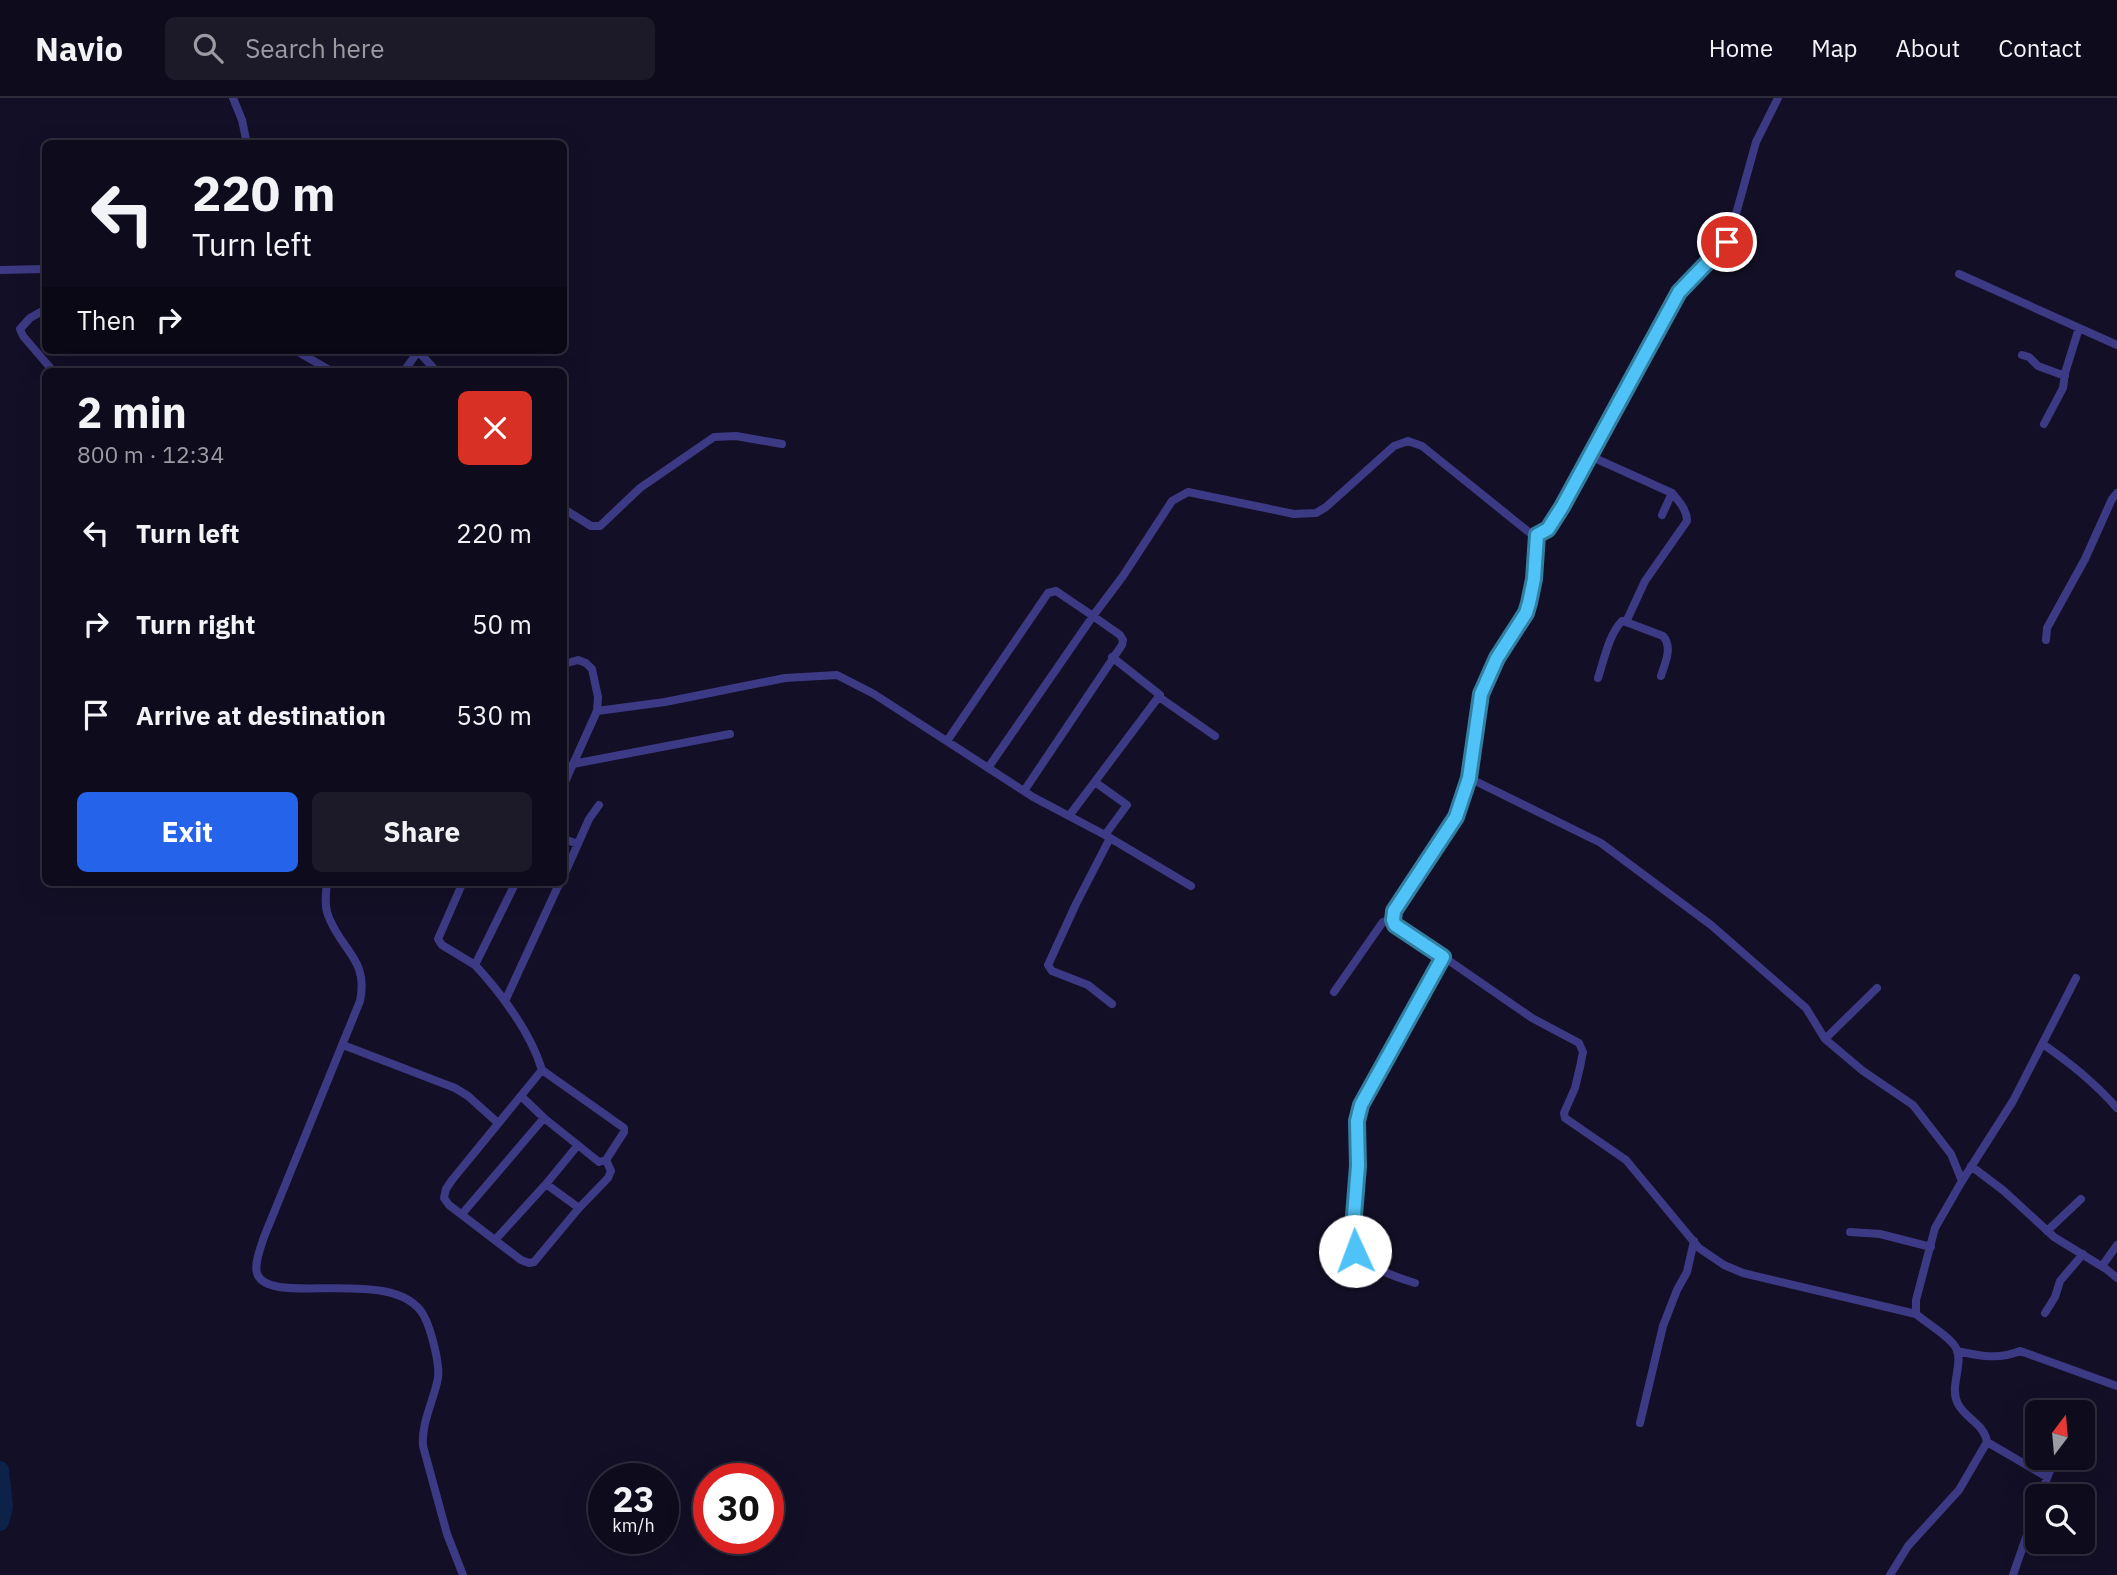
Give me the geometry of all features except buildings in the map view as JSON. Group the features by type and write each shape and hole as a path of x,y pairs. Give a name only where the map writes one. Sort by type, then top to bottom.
{"street":[{"path":"233,98 246,140"},
{"path":"988,768 1123,576 1172,501 1180,495 1188,492 1294,514 1316,513 1394,446 1402,442 1413,442 1422,446 1530,533 1537,535 1548,529 1679,292 1727,242 1756,142 1778,98"},
{"path":"0,270 42,269"},
{"path":"1959,274 2117,345"},
{"path":"42,311 30,318 20,329 50,368"},
{"path":"2044,424 2059,396 2079,328"},
{"path":"302,354 326,368"},
{"path":"422,354 433,368"},
{"path":"2022,355 2029,357 2038,366 2064,376"},
{"path":"567,511 591,526 600,526 640,488 714,437 736,436 782,444"},
{"path":"1590,456 1672,493 1688,517 1645,581 1626,622"},
{"path":"1662,515 1672,493"},
{"path":"2046,640 2047,628 2117,493"},
{"path":"1537,535 1534,579 1526,613 1497,658 1479,701 1469,778 1453,823 1396,906 1393,920 1395,925 1532,1018 1579,1043 1583,1052 1574,1088 1564,1113 1565,1118 1626,1160 1705,1253 1743,1273 1916,1314 1949,1340 1957,1351 1956,1399 1962,1410 1986,1434 1987,1441 1959,1490 1908,1546 1890,1575"},
{"path":"947,741 1048,593 1056,591 1120,635 1123,640 1024,791"},
{"path":"1598,678 1609,643 1622,621 1667,639 1669,648 1661,676"},
{"path":"1112,657 1159,693 1159,697 1215,736"},
{"path":"567,663 578,660 592,669 598,697 597,711 567,777"},
{"path":"597,711 665,702 785,678 837,674 874,694 1024,791 1191,886"},
{"path":"1069,816 1159,697"},
{"path":"573,764 730,734"},
{"path":"1469,778 1601,843 1711,925 1806,1008 1825,1039 1863,1071 1913,1105 1951,1154 1962,1181"},
{"path":"1095,782 1127,805 1107,836 1048,965 1052,971 1088,985 1112,1004"},
{"path":"567,868 589,819 599,805"},
{"path":"567,840 578,844"},
{"path":"327,886 327,913 339,937 358,964 363,987 360,1001 264,1237 257,1274 269,1284 302,1290 360,1288 391,1292 412,1301 423,1314 438,1364 438,1377 423,1435 423,1446 446,1534 463,1575"},
{"path":"461,886 438,939 475,965 495,987 539,1059 542,1070 624,1128 624,1132 606,1160 599,1162 522,1097"},
{"path":"475,965 514,886"},
{"path":"505,1001 558,886"},
{"path":"1334,992 1383,922 1393,920"},
{"path":"1415,1283 1391,1276 1369,1262 1352,1246 1358,1166 1357,1121 1361,1105 1443,957"},
{"path":"1916,1314 1916,1300 1935,1227 2013,1101 2076,978"},
{"path":"1825,1039 1877,988"},
{"path":"2043,1044 2079,1069 2117,1108"},
{"path":"342,1045 455,1088 468,1096 498,1124"},
{"path":"542,1070 446,1189 446,1202 521,1260 534,1262 608,1178 611,1171 606,1160"},
{"path":"462,1214 544,1118"},
{"path":"496,1239 578,1145"},
{"path":"1971,1166 2004,1191 2047,1231 2117,1278"},
{"path":"546,1184 579,1208"},
{"path":"2047,1231 2081,1199"},
{"path":"1850,1232 1880,1234 1931,1247"},
{"path":"1640,1423 1663,1326 1676,1290 1686,1272 1693,1241"},
{"path":"2102,1266 2117,1245"},
{"path":"2045,1313 2060,1282 2083,1254"},
{"path":"1957,1351 1979,1356 2007,1356 2020,1351 2117,1386"},
{"path":"1987,1441 2047,1477"},
{"path":"2044,1484 2050,1470"},
{"path":"2013,1575 2025,1540"}],"waterway":[{"path":"0,1470 4,1507 0,1522"}],"route":[{"path":"1355,1251 1352,1240 1358,1166 1357,1121 1361,1105 1443,957 1395,925 1394,911 1456,817 1469,778 1481,694 1497,658 1526,613 1529,603 1534,579 1537,535 1548,529 1562,507 1679,292 1727,242"}]}
